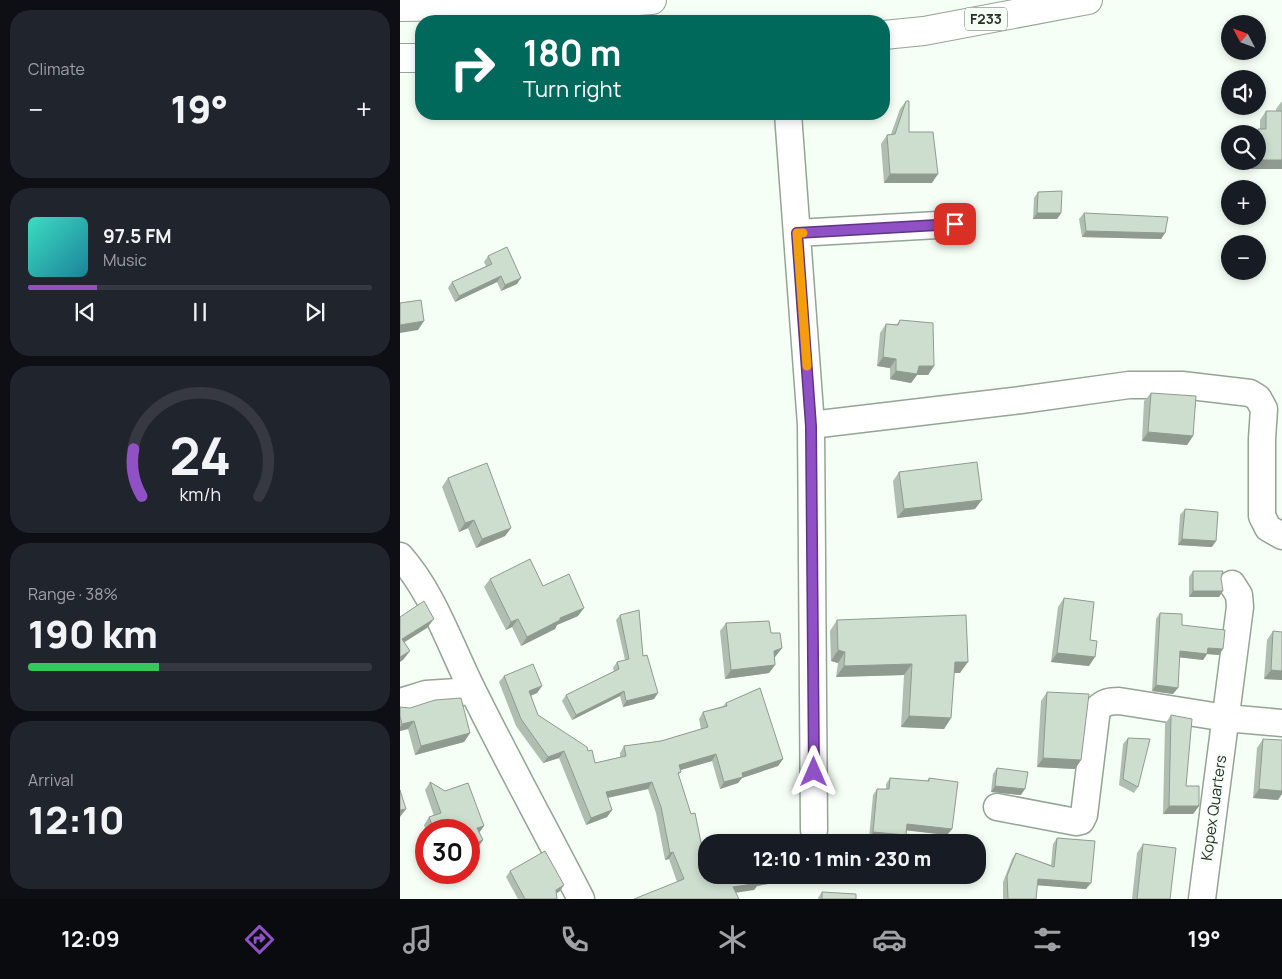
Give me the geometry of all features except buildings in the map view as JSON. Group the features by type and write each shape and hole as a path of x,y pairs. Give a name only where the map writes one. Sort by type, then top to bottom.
{"main road":[{"path":"400,7 582,5 652,0"},
{"name":"F233","path":"890,34 924,31 1088,0"},
{"path":"400,58 415,58"}],"street":[{"path":"788,120 811,426 814,830"},
{"path":"797,233 955,224"},
{"path":"811,426 1129,385 1182,385 1250,393 1258,398 1264,409 1262,516 1268,528 1282,536"},
{"path":"400,556 423,586 472,691 581,899"},
{"name":"Kopex Quarters","path":"1202,899 1240,607 1239,595 1232,584"},
{"path":"400,702 426,694 472,691"},
{"path":"997,807 1076,822 1081,821 1084,815 1097,709 1102,704 1119,701 1226,718 1282,723"}],"slow traffic":[{"path":"803,233 797,233 807,366"}],"route":[{"path":"814,772 811,426 797,233 955,224"}]}
